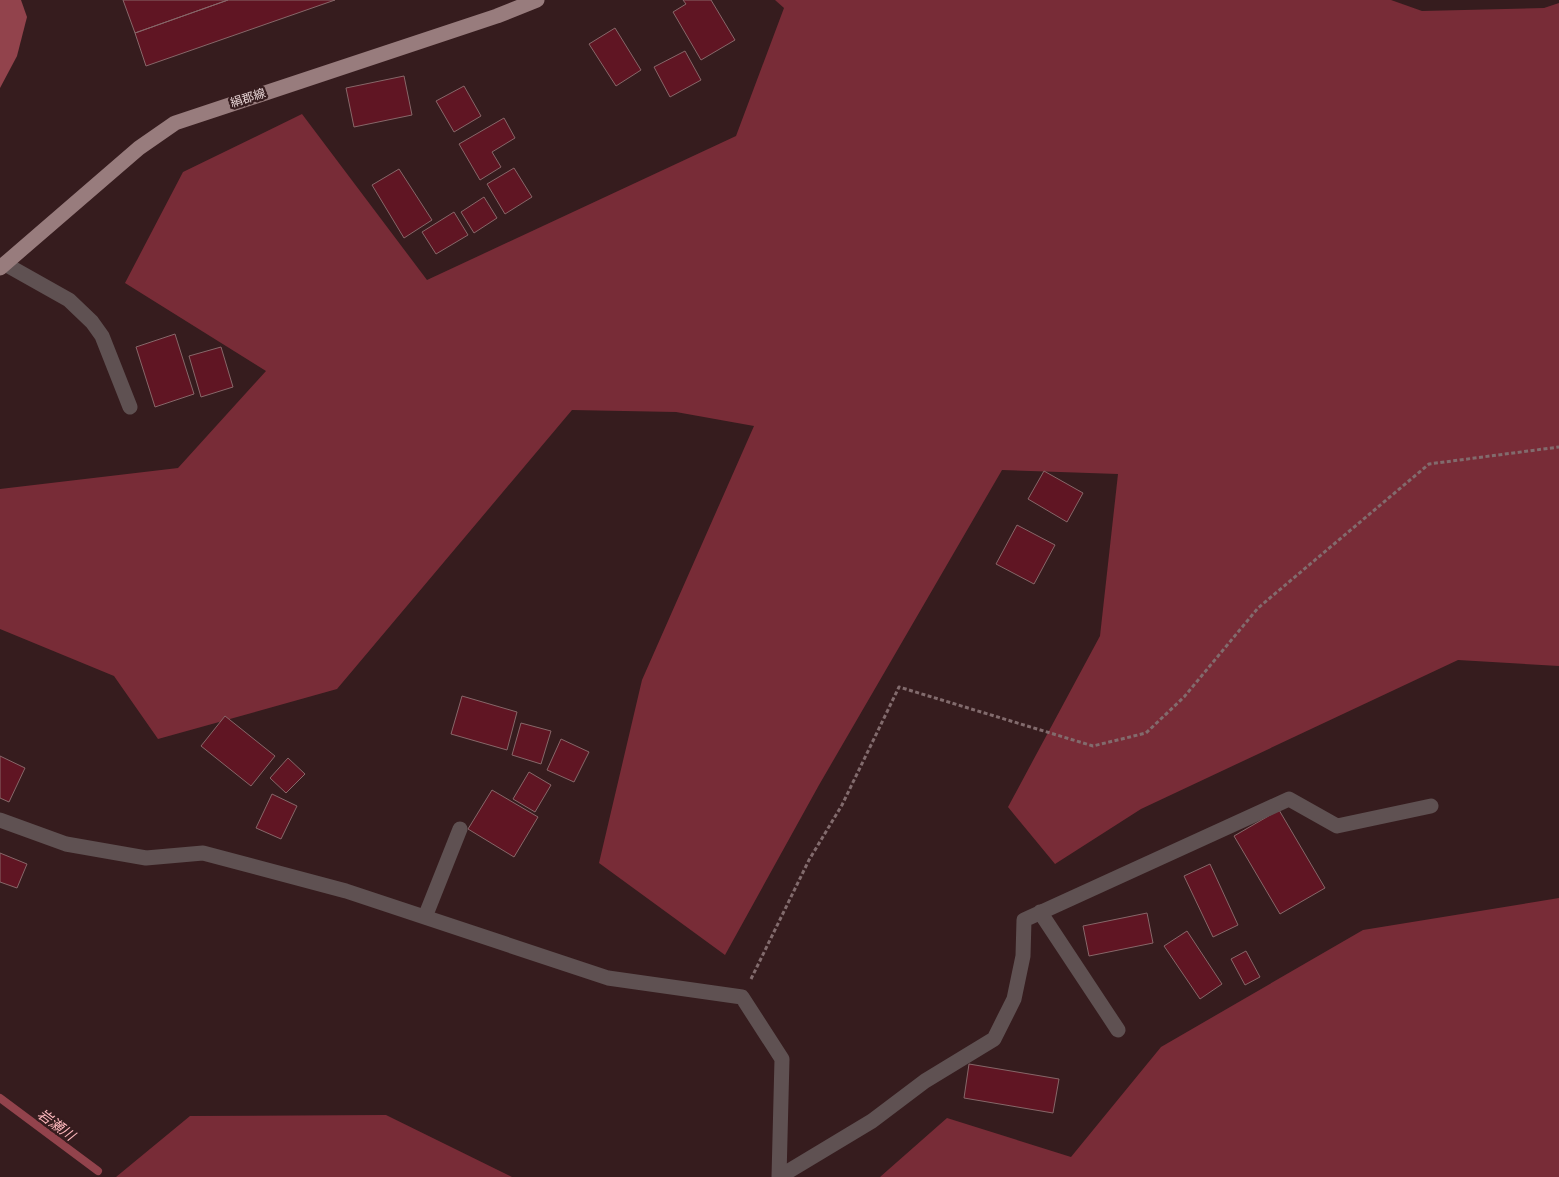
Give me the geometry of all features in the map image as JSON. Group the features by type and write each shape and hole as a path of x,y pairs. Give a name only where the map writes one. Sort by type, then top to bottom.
{"main road":[{"name":"絹郡線","path":"2,266 139,148 175,123 497,16 537,0"}],"street":[{"path":"2,266 69,300 92,322 102,336 130,407"},
{"path":"779,1177 872,1121 925,1081 994,1039 1014,999 1023,956 1024,920 1289,799 1337,826 1431,806"},
{"path":"0,820 66,844 146,858 203,853 346,892 608,978 742,997 782,1059 779,1177"},
{"path":"425,917 460,829"},
{"path":"1040,912 1118,1030"}],"path":[{"path":"742,997 810,860 842,805 899,687 1093,746 1146,733 1184,697 1258,608 1430,464 1559,447"}],"shaded area":[{"path":"0,0 21,0 27,17 17,56 0,88"},
{"path":"775,0 1391,0 1422,11 1544,8 1559,3 1559,666 1458,660 1141,809 1055,864 1008,807 1100,636 1118,474 1002,470 819,785 725,955 599,863 642,680 754,426 676,412 572,410 337,689 158,739 114,676 0,629 0,489 178,468 266,371 125,283 183,172 302,114 427,280 736,136 784,8"},
{"path":"1559,898 1559,1177 880,1177 947,1118 1071,1157 1161,1047 1363,930"},
{"path":"386,1115 512,1177 116,1177 190,1116"}],"building":[{"path":"123,0 228,0 135,33"},
{"path":"228,0 335,0 146,66 135,33"},
{"path":"683,0 711,0 735,40 701,60 673,12 686,4"},
{"path":"615,28 641,70 616,86 589,44"},
{"path":"685,51 701,80 670,97 654,67"},
{"path":"404,76 412,115 354,127 346,88"},
{"path":"464,86 481,116 454,132 436,101"},
{"path":"504,118 515,138 492,152 501,167 480,180 459,144"},
{"path":"514,168 532,197 505,214 487,184"},
{"path":"399,169 432,220 404,238 372,185"},
{"path":"484,197 497,218 474,233 461,212"},
{"path":"454,212 468,235 436,254 422,232"},
{"path":"175,334 194,394 155,407 136,347"},
{"path":"221,347 233,387 201,397 189,356"},
{"path":"1044,471 1083,493 1067,522 1028,499"},
{"path":"1017,525 1055,545 1034,584 996,564"},
{"path":"462,696 517,712 507,750 451,734"},
{"path":"225,716 275,756 251,786 201,746"},
{"path":"521,723 551,731 541,764 512,755"},
{"path":"561,739 589,752 574,782 547,770"},
{"path":"0,756 25,768 9,802 0,798"},
{"path":"288,758 305,774 286,793 270,778"},
{"path":"529,772 551,785 535,812 513,799"},
{"path":"492,790 538,817 514,857 468,829"},
{"path":"272,794 297,806 281,839 256,828"},
{"path":"1279,810 1325,888 1280,914 1234,836"},
{"path":"0,853 27,864 17,888 0,882"},
{"path":"1210,864 1238,925 1213,937 1184,876"},
{"path":"1147,913 1153,943 1089,956 1083,926"},
{"path":"1187,931 1222,984 1200,999 1164,946"},
{"path":"1246,951 1260,977 1245,985 1231,959"},
{"path":"969,1064 1059,1079 1053,1113 964,1098"}],"waterway":[{"name":"岩瀬川","path":"0,1098 98,1171"}]}
